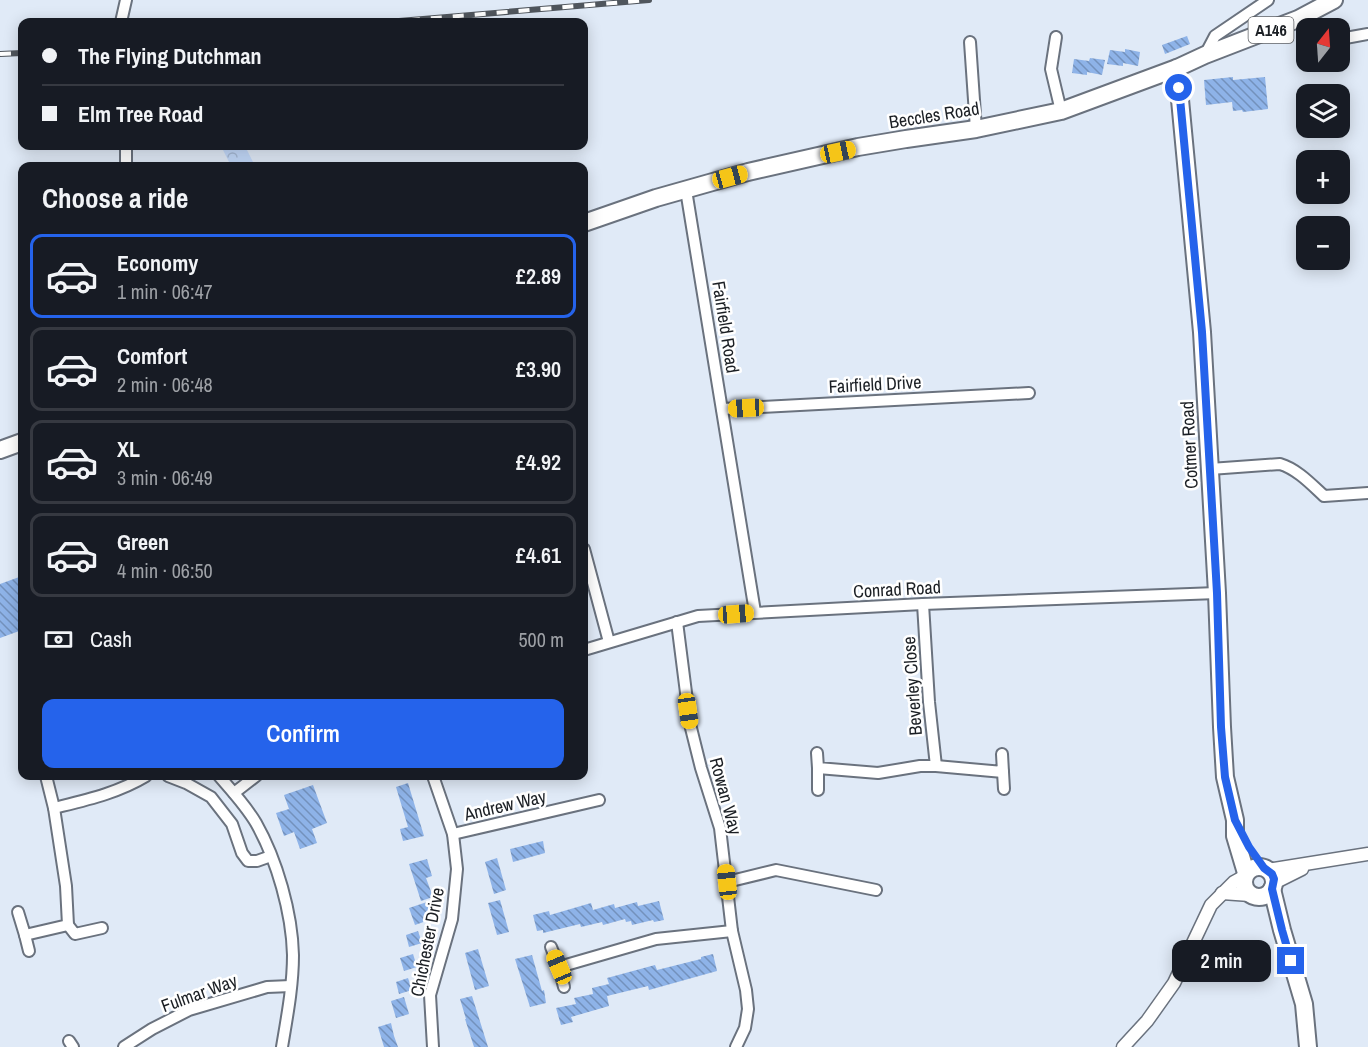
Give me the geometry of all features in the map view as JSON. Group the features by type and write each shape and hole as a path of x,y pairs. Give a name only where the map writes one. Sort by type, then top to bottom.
{"highway":[{"name":"A146","path":"1205,55 1298,19 1335,0"},
{"name":"Beccles Road","path":"588,222 627,207 748,172 858,147 976,129 1061,111 1177,68 1205,55"},
{"name":"Cotmer Road","path":"1177,68 1202,332 1225,777 1235,820 1235,836 1246,874"},
{"path":"0,450 18,443"},
{"name":"Cotmer Road","path":"1235,820 1269,878"},
{"path":"1282,930 1244,886 1246,874 1252,868 1257,867 1269,878 1304,1004 1308,1047"},
{"path":"1251,895 1264,896 1269,878"}],"street":[{"path":"122,18 126,0"},
{"name":"Beccles Road","path":"1205,55 1215,36 1268,0"},
{"path":"1350,37 1368,34"},
{"path":"1056,37 1051,69 1061,111"},
{"path":"970,42 976,129"},
{"name":"Fairfield Road","path":"686,190 755,612"},
{"name":"Fairfield Drive","path":"722,409 1029,393"},
{"path":"1210,469 1280,464 1295,471 1324,496 1368,493"},
{"path":"588,564 609,642"},
{"name":"Conrad Road","path":"588,649 698,616 923,604 1217,593"},
{"name":"Beverley Close","path":"923,604 929,702 936,766"},
{"name":"Rowan Way","path":"677,622 690,724 720,828 732,931 746,990 748,1010 745,1028 736,1047"},
{"path":"818,753 818,790"},
{"path":"1002,754 1004,789"},
{"path":"818,768 878,773 920,766 936,766 1003,772"},
{"path":"47,780 54,808 66,886 68,925 75,934 102,928"},
{"path":"54,808 107,794 140,780"},
{"path":"178,780 211,797 232,824 242,853 248,861 257,861 271,856"},
{"path":"223,780 255,821 271,856 288,910 293,955 289,1007 282,1047"},
{"path":"234,793 251,780"},
{"name":"Chichester Drive","path":"433,1047 430,995 452,919 457,869 453,834 434,780"},
{"name":"Andrew Way","path":"453,834 599,800"},
{"path":"1269,878 1276,882 1314,863 1368,854"},
{"path":"727,882 776,870 876,890"},
{"path":"1123,1047 1147,1021 1174,983 1211,905 1234,882 1246,874"},
{"path":"1222,893 1251,895"},
{"path":"18,912 29,951"},
{"path":"25,935 68,925"},
{"path":"559,967 656,939 732,931"},
{"path":"551,947 564,987"},
{"name":"Fulmar Way","path":"124,1047 189,1010 267,987 291,986"}],"green space":[{"path":"223,150 247,150 253,162 229,162"}],"building":[{"path":"1187,36 1190,44 1165,54 1162,45"},
{"path":"1125,49 1140,52 1138,66 1123,63 1123,66 1107,64 1110,50 1125,52"},
{"path":"1090,58 1105,60 1102,75 1087,72 1087,75 1072,73 1074,59 1089,61"},
{"path":"1233,77 1233,80 1265,77 1268,109 1233,111 1232,102 1206,105 1204,80"},
{"path":"18,577 18,631 0,638 0,584"},
{"path":"408,783 424,836 403,841 400,829 408,827 396,787"},
{"path":"313,785 327,823 312,829 317,843 300,849 294,832 284,836 276,813 289,809 284,795"},
{"path":"543,841 545,853 513,862 510,849"},
{"path":"497,858 506,890 494,894 485,862"},
{"path":"427,859 432,876 426,878 433,897 421,901 409,864"},
{"path":"500,900 509,932 497,935 488,903"},
{"path":"659,901 664,920 632,925 631,921 626,922 625,919 603,925 602,922 581,927 580,924 543,933 543,930 537,931 533,915 549,911 550,915 591,903 593,910 614,904 615,908 637,902 638,906"},
{"path":"427,902 432,919 415,925 409,908"},
{"path":"418,931 422,943 409,947 406,935"},
{"path":"478,949 489,986 475,990 465,953"},
{"path":"413,954 417,967 404,971 400,958"},
{"path":"713,954 717,971 649,990 648,986 607,996 609,1006 571,1017 573,1022 561,1025 556,1008 576,1004 574,998 593,994 592,988 609,984 607,978 655,965 657,970"},
{"path":"532,955 546,1003 530,1007 515,959"},
{"path":"408,978 412,990 399,994 396,982"},
{"path":"472,996 488,1047 474,1047 465,1019 460,999"},
{"path":"404,997 409,1014 396,1018 391,1001"},
{"path":"391,1023 398,1047 384,1047 378,1027"}],"railway":[{"path":"435,18 649,0"},
{"path":"0,54 18,53"}],"route":[{"path":"1179,88 1202,332 1225,777 1235,820 1249,847 1274,879 1272,889 1291,961"}]}
